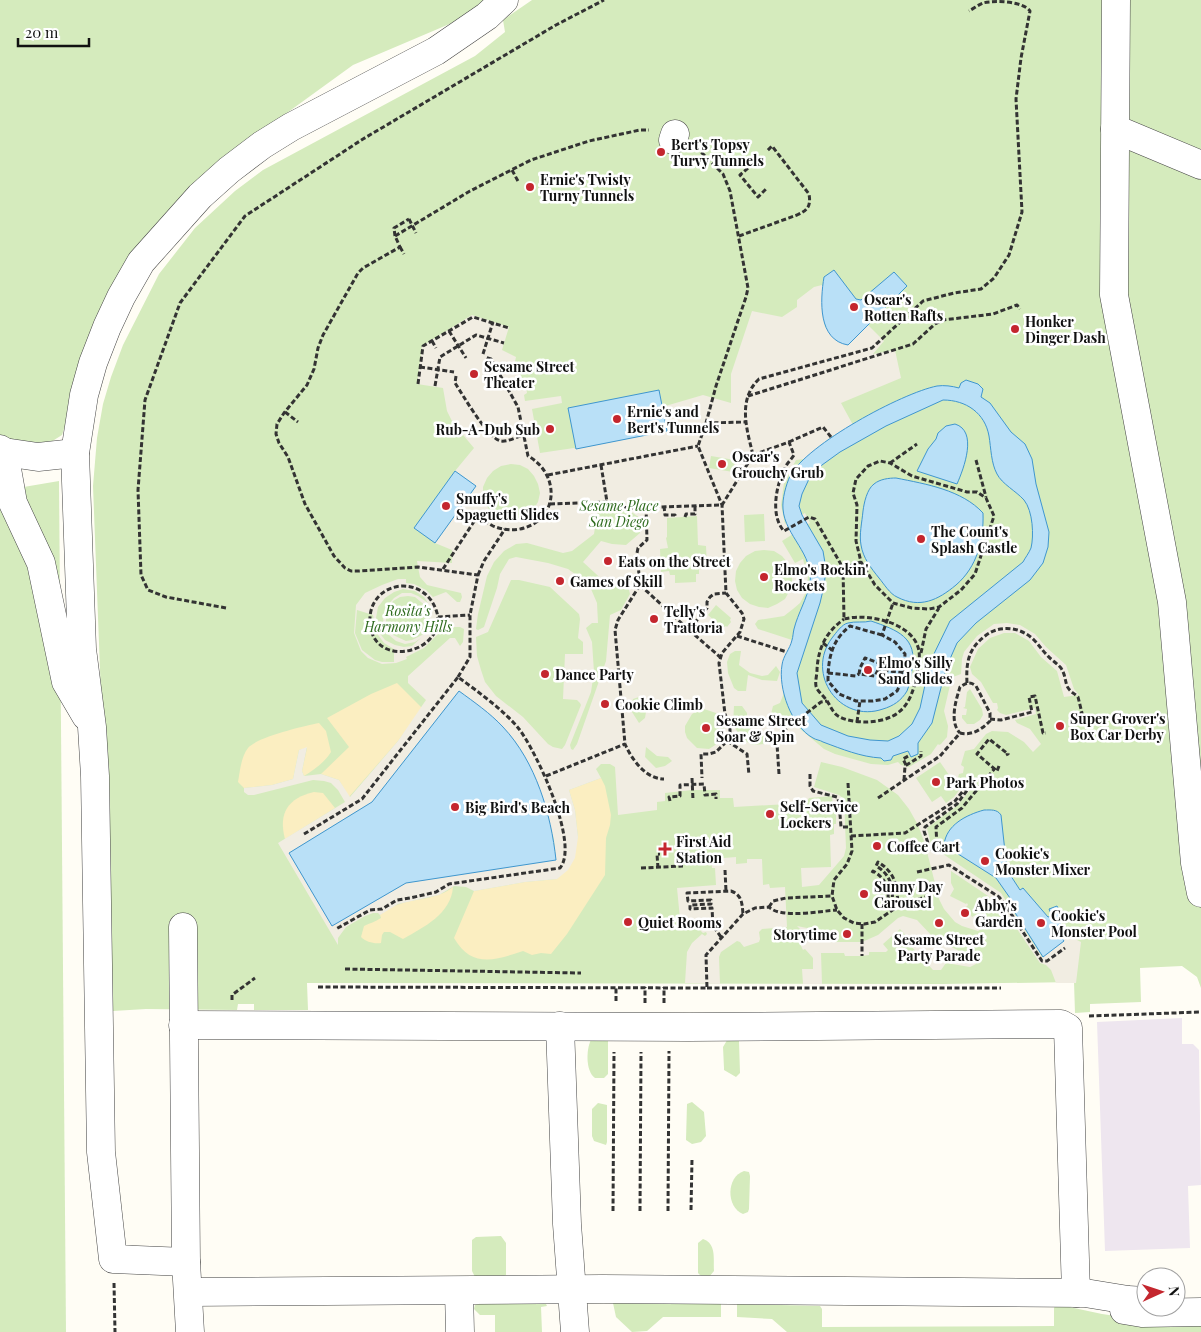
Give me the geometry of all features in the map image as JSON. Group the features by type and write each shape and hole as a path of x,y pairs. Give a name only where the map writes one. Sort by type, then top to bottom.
{"lane":[{"path":"186,1262 113,1259 100,1152 95,776 92,727 82,650 74,453 84,395 93,363 107,327 141,262 200,196 229,170 262,145 291,127 436,51 487,16 504,0"},
{"path":"1116,0 1114,295 1172,602 1195,863 1201,893"},
{"path":"1115,129 1201,165"},
{"path":"74,453 38,457 2,451 13,503 41,563 66,682 92,727"},
{"path":"183,927 186,1262 190,1332"},
{"path":"183,1025 1061,1024 1068,1028 1076,1293"},
{"path":"560,1026 567,1224 575,1332"},
{"path":"189,1292 573,1291 603,1289 1085,1293 1136,1300"},
{"path":"459,1291 460,1332"},
{"path":"1076,1293 1091,1303 1142,1313 1201,1312"},
{"path":"1186,1301 1201,1301"}],"path":[{"path":"226,608 166,597 148,590 141,575 138,490 145,400 180,303 245,216 363,139 556,25 604,0"},
{"path":"753,455 745,407 747,396 752,386 759,379 872,348 923,300 981,288 994,278 1009,256 1022,212 1016,98 1030,11 1028,7 1001,1 984,2 969,11"},
{"path":"395,236 470,191 532,160 564,148 617,134 640,130 657,130 697,148 724,174 735,209 748,288 698,446 722,504 726,593 742,613 744,619 740,632 720,657 719,663 726,714 730,727 727,741 716,752 701,754 702,778"},
{"path":"738,236 807,210 810,202 809,194 797,176 772,146 767,151"},
{"path":"748,168 740,175 758,196 766,189"},
{"path":"512,170 519,183"},
{"path":"404,254 395,236 394,228 409,220 416,233"},
{"path":"400,247 363,268 358,273 323,335 318,348 314,369 307,385 277,424 276,434 278,443 288,456 305,504 314,523 334,556 345,568 351,571 359,571 418,567 478,574"},
{"path":"747,396 913,344 935,324 943,320 993,314 1017,305 1020,309"},
{"path":"418,384 424,346 432,341 473,316 509,328"},
{"path":"443,569 475,520 481,520 495,527 505,529 523,529 535,523 550,504 552,492 548,475 537,461 528,456 518,407 490,359 484,355 493,322"},
{"path":"449,331 466,358"},
{"path":"435,386 440,357 476,335 504,343"},
{"path":"432,341 436,348"},
{"path":"420,368 455,374 455,383 486,430 497,440 504,441 523,434"},
{"path":"285,412 298,422"},
{"path":"706,423 746,422"},
{"path":"722,504 753,455 823,428 831,437"},
{"path":"789,442 794,455 784,470 777,492 778,520 784,530 809,517 815,519 843,568 844,619"},
{"path":"890,463 917,444"},
{"path":"548,475 698,446"},
{"path":"920,654 916,642 897,625 876,618 853,617 844,619 835,626 823,643 818,659 816,687 837,716 857,722 882,721 898,714 910,700 926,630 939,607 961,590 975,574 994,516 986,498 976,460"},
{"path":"939,607 929,609 912,608 893,603 875,585 861,562 856,541 857,505 852,493 856,479 868,466 880,461 890,463 912,476 967,492 976,492 986,498"},
{"path":"601,465 607,502"},
{"path":"550,504 613,502 625,508 722,504"},
{"path":"685,517 686,514 695,514 695,505"},
{"path":"664,506 665,515 675,515 676,517"},
{"path":"646,507 647,540 638,548 637,552 640,585 618,620 616,630 625,744 632,758 637,763 653,777 664,779"},
{"path":"304,834 362,799 458,677 470,657 470,614 478,574 484,561 505,529"},
{"path":"843,568 861,562"},
{"path":"640,585 720,657"},
{"path":"402,586 414,587 427,594 438,616 437,629 422,645 404,652 388,649 379,644 370,625 370,614 374,603 380,595 390,589 402,586"},
{"path":"689,630 707,608 707,602 710,597 714,594 726,593"},
{"path":"882,635 893,603"},
{"path":"438,616 470,614"},
{"path":"850,626 882,635 895,642 904,654 904,677 897,691 885,699 860,701 839,694 828,681 828,659 832,650 841,634 850,626"},
{"path":"967,683 967,661 970,652 977,643 989,632 998,629 1009,628 1017,630 1034,640 1062,670 1067,686 1078,697 1082,713 1073,716"},
{"path":"737,636 787,652"},
{"path":"823,643 832,650"},
{"path":"828,673 856,676 859,674 872,677 875,676 879,663 865,658 859,674"},
{"path":"878,670 917,674"},
{"path":"336,929 370,910 382,909 397,900 436,892 449,884 560,868 564,863 564,839 559,816 546,776 537,757 518,728 458,677"},
{"path":"967,683 976,686 990,713 990,718 984,726 972,734 960,733 955,725 955,709 960,687 967,683"},
{"path":"990,718 1001,720 1032,712 1029,697 1035,696 1043,733 1046,733"},
{"path":"779,774 777,739 782,730 821,702 827,700"},
{"path":"857,722 860,701"},
{"path":"878,798 940,756 960,733"},
{"path":"851,836 905,833 955,800 971,781 972,785 957,804 925,827 924,831 930,849 937,848 936,827 962,808 997,767 997,771 977,754 990,738 1008,754 1006,755"},
{"path":"727,741 747,754 749,775"},
{"path":"546,776 625,744"},
{"path":"904,780 904,766 921,756 921,751"},
{"path":"906,765 903,759 910,755"},
{"path":"810,774 811,789 815,793 837,797 841,828 850,827"},
{"path":"692,778 693,800"},
{"path":"670,801 669,797 680,796 680,785 692,784 704,784 705,795 716,794 716,799"},
{"path":"848,784 851,856 834,880 832,896 837,910 844,918 854,923 862,924 875,922 897,907 925,897"},
{"path":"658,868 657,854 660,854"},
{"path":"872,873 874,871 883,879 888,891 888,900 892,901 892,887 884,872 876,866 878,862 890,872 896,884 897,907"},
{"path":"917,872 949,865 999,897 1042,961 1047,961 1065,948"},
{"path":"641,868 683,866"},
{"path":"725,870 726,891"},
{"path":"722,937 713,926 712,908 690,909 690,905 712,904 711,900 688,901 687,893 731,891 742,899 743,914"},
{"path":"769,907 773,901 786,898 832,896"},
{"path":"707,988 706,955 743,914 754,908 769,907"},
{"path":"769,907 773,912 787,914 837,910"},
{"path":"862,924 862,956"},
{"path":"345,969 581,973"},
{"path":"318,988 1001,988"},
{"path":"1087,1016 1201,1012"},
{"path":"613,1211 614,1047"},
{"path":"640,1211 642,1047"},
{"path":"668,1210 669,1048"},
{"path":"691,1210 692,1159"},
{"path":"113,1259 115,1332"}],"shaded area":[{"path":"822,285 825,327 848,345 868,325 884,341 873,354 895,350 901,378 841,403 853,425 831,437 804,459 796,460 784,483 781,505 785,524 805,513 810,523 793,532 793,534 782,541 795,563 803,559 808,578 805,594 800,603 784,616 758,620 755,624 758,629 792,640 782,676 784,693 780,703 773,706 771,714 775,724 792,718 799,728 824,749 835,754 871,764 888,765 898,762 909,767 931,754 938,744 941,744 947,737 948,726 944,711 951,681 953,677 961,674 964,652 977,636 994,624 1007,623 1020,625 1035,634 1066,665 1074,689 1079,695 1064,697 1057,671 1041,657 1029,641 1015,633 1004,633 990,638 978,649 970,667 972,674 981,682 993,703 997,703 997,710 1000,713 1006,715 1035,708 1036,714 1015,720 1017,723 1030,729 1041,744 1033,752 1024,742 1008,732 992,731 986,734 974,749 965,751 961,765 964,767 963,773 959,774 956,785 940,762 916,778 932,802 941,796 946,803 954,797 967,780 972,779 974,785 958,805 927,828 931,844 940,843 943,854 1001,893 1042,957 1064,941 1055,928 1058,926 1066,938 1073,938 1081,942 1076,983 1056,983 1051,970 1046,965 1040,963 1000,904 951,871 951,883 954,889 950,896 967,903 966,907 972,917 977,914 984,927 978,931 955,922 944,909 939,899 925,844 918,825 898,795 877,780 842,767 821,762 814,787 839,795 844,799 846,848 844,856 819,885 802,887 801,868 831,867 830,835 834,834 834,824 836,824 836,808 833,808 832,796 809,798 806,803 734,807 733,798 720,798 720,790 692,790 665,793 665,801 657,802 657,810 618,815 615,767 610,764 601,764 596,769 601,778 569,790 575,810 578,837 575,858 568,870 557,879 525,882 474,891 466,887 454,886 439,895 398,904 380,915 373,913 365,916 346,927 338,938 338,945 278,843 345,802 338,790 331,783 313,780 254,795 248,795 244,792 244,788 272,785 293,779 299,750 307,747 302,771 304,776 321,774 339,780 350,797 398,741 426,700 408,683 408,676 450,638 455,638 460,646 463,642 464,629 451,627 440,632 424,648 406,657 407,659 396,663 382,664 368,658 361,651 354,633 356,605 365,593 398,579 406,579 406,583 414,584 426,590 433,597 446,592 457,602 460,602 462,597 461,593 427,585 420,577 417,561 452,563 452,550 435,543 476,486 455,471 474,448 453,423 447,411 443,388 417,384 422,346 472,315 509,327 502,350 516,357 514,366 521,376 523,385 526,385 525,401 561,396 562,403 532,409 540,453 576,449 667,431 662,407 703,395 731,403 731,374 752,311 782,317 797,307 797,300 814,287","holes":["711,456 735,460 733,472 709,468","520,465 528,469 538,484 540,493 538,502 527,516 518,520 500,518 492,513 486,505 483,496 483,487 487,478 501,466","598,507 630,511 640,518 640,533 626,545 601,541 583,562 608,585 613,581 628,586 630,594 621,610 610,615 606,661 577,744 573,750 570,745 591,692 594,672 592,642 586,628 592,623 598,623 597,603 591,589 582,579 568,569 516,557 509,559 500,574 484,627 476,629 487,576 494,562 504,551 516,544 527,543 563,553 572,551 594,534","764,514 765,541 745,542 744,515","697,516 698,545 706,546 707,568 699,569 699,574 696,574 696,582 675,583 675,575 670,575 669,571 661,572 660,549 668,548 666,538 667,518","755,551 774,551 782,556 792,572 790,590 785,599 768,608 750,604 742,598 737,590 735,581 736,571 746,556","511,580 550,587 579,614 578,638 583,642 583,654 565,654 563,699 577,700 581,705 562,749 548,744 523,717 496,696 485,682 477,656 476,637 488,632","403,589 415,591 424,597 428,603 411,593 402,593 394,598 386,607 383,617 384,628 396,641 405,644 415,642 421,638 412,646 404,647 385,640 378,631 376,618 378,607 385,598","408,596 415,597 427,607 430,621 424,634 406,641 393,635 388,630 386,615 393,601 400,597","716,605 731,618 731,622 723,628 708,615","357,610 373,615 376,632 384,643 394,649 394,662 375,660 362,650 355,633","735,651 741,651 739,665 750,673 762,676 768,675 776,666 780,672 777,681 762,680 748,675 746,691 738,691 734,688 728,673 727,662 730,654","970,689 982,709 983,715 974,724 967,724 962,718 962,715 966,715 967,709 963,708 965,707 967,692","459,691 489,714 515,741 537,784 547,812 554,840 556,860 406,883 332,925 289,853 372,802","639,697 645,701 647,706 645,718 639,723 632,712 633,699","734,706 742,706 747,713 747,726 767,738 765,744 753,745 743,740 733,725","704,709 716,713 724,723 724,736 720,742 709,749 697,748 687,738 685,726 692,714","646,747 657,756 668,757 672,761 665,766 656,768 645,757"]},
{"path":"736,857 736,864 747,863 747,859 762,859 763,885 769,884 770,888 785,887 787,927 762,929 759,932 759,942 744,947 737,941 721,952 719,957 720,984 685,983 687,952 692,943 702,934 705,936 707,934 697,927 698,920 683,921 680,919 677,888 716,885 715,868 712,868 711,859"},
{"path":"903,916 917,920 933,937 972,957 976,960 976,964 970,967 946,963 941,970 933,970 911,946 913,943 900,929 883,944 888,950 886,952 869,952 869,955 862,956 845,956 844,953 821,953 822,984 803,984 802,969 813,969 813,958 805,949 803,950 800,944 802,943 801,930 797,926 807,928 818,937 830,942 862,942 878,935"},
{"path":"1182,1018 1182,1044 1193,1044 1199,1050 1201,1185 1188,1186 1190,1248 1105,1251 1097,1022"}],"green space":[{"path":"0,0 487,0 466,17 353,65 230,154 166,213 130,260 76,392 62,435 0,474"},
{"name":"Sesame Place San Diego","path":"532,0 1201,0 1201,988 1197,977 1182,966 1140,968 1141,1002 1090,1004 1090,1012 1075,1013 1074,982 942,984 307,983 308,1010 254,1010 254,1004 238,1004 237,1010 146,1009 113,1011 93,486 97,438 103,404 123,345 159,274 195,228 235,191 263,170 475,56 505,32 503,20"},
{"path":"59,481 66,1332 0,1332 0,491"},
{"path":"729,1037 738,1037 739,1041 740,1073 736,1077 724,1070 723,1047"},
{"path":"592,1038 607,1038 608,1041 608,1074 604,1078 595,1078 589,1070 588,1053"},
{"path":"692,1102 704,1112 706,1136 701,1142 692,1144 686,1140 687,1104"},
{"path":"598,1103 607,1105 606,1145 594,1141 592,1136 592,1109"},
{"path":"744,1171 749,1172 750,1176 749,1209 748,1212 743,1214 733,1205 730,1192 734,1179"},
{"path":"501,1236 506,1243 506,1275 475,1277 472,1271 472,1240 476,1237"},
{"path":"703,1239 710,1244 713,1252 714,1271 709,1277 701,1276 698,1273 698,1243"},
{"path":"545,1302 547,1306 541,1307 542,1332 495,1332 495,1315 480,1315 474,1309 475,1305 481,1303"},
{"path":"613,1303 721,1304 721,1317 663,1317 647,1331 632,1332 616,1317"},
{"path":"737,1304 820,1306 822,1309 822,1327 1054,1326 1054,1308 1060,1305 1136,1319 1201,1319 1201,1332 787,1332 772,1319 737,1317"}],"sand":[{"path":"397,683 422,708 398,741 349,797 339,780 321,774 349,747 327,718 371,694"},
{"path":"319,723 326,731 331,752 316,768 304,776 302,771 307,748 299,750 293,779 272,785 244,788 238,782 244,756 248,748 253,744 281,732"},
{"path":"601,778 605,786 611,815 606,838 605,875 567,934 551,954 541,953 532,955 523,951 485,960 469,954 461,948 454,938 474,891 525,882 557,879 578,837 575,810 569,790"},
{"path":"314,792 323,793 335,808 285,839 283,822 287,808 298,798"},
{"path":"453,887 451,896 442,912 428,924 403,939 390,932 384,932 381,943 370,942 361,937 364,926 377,921 381,918 380,915 390,908 433,897"}],"water":[{"name":"Oscar's Rotten Rafts","path":"834,270 856,299 861,300 894,272 907,286 848,345 838,342 831,336 823,318 822,297 824,277"},
{"path":"966,380 978,384 983,389 981,397 990,403 1011,432 1025,444 1032,459 1036,484 1049,532 1048,547 1043,563 1030,580 976,623 957,643 946,668 932,723 918,743 918,754 911,757 908,751 893,756 891,760 884,761 881,758 852,752 813,738 798,725 788,706 782,684 782,665 809,589 810,573 804,554 785,519 783,509 784,497 790,476 800,463 815,449 835,435 880,409 921,391 937,386 959,388 961,383","holes":["943,400 959,402 973,409 987,428 992,460 997,474 1002,481 1024,500 1029,510 1032,530 1031,548 1023,562 950,621 930,662 920,708 912,724 899,736 888,741 848,736 821,725 802,703 797,673 820,603 826,569 823,551 802,515 799,506 802,494 809,479 822,465 840,452 886,426"]},
{"name":"Ernie's and Bert's Tunnels","path":"659,390 667,431 576,449 568,408"},
{"path":"955,424 962,428 968,442 966,460 957,484 917,471 938,433 946,426"},
{"name":"Snuffy's Spaguetti Slides","path":"455,471 476,486 435,543 414,528"},
{"name":"The Count's Splash Castle","path":"896,478 954,493 983,513 982,533 978,552 969,570 956,585 935,599 913,602 894,596 870,567 862,550 860,541 861,528 864,504 868,493 872,486 879,481"},
{"name":"Elmo's Silly Sand Slides","path":"871,621 904,636 912,649 913,658 909,686 902,698 887,708 867,712 853,709 841,703 831,693 825,680 823,666 825,652 832,638 841,627 851,622"},
{"name":"Big Bird's Beach","path":"459,691 503,727 515,741 524,756 533,772 546,807 556,860 406,883 332,926 289,853 372,802"},
{"path":"984,810 996,811 1001,815 1007,870 1020,890 1023,888 1048,917 1052,916 1049,909 1057,906 1063,917 1062,922 1055,928 1064,941 1043,957 1007,900 1010,898 996,878 944,845 953,826 964,818"}],"place":[{"name":"Bert's Topsy Turvy Tunnels","path":"661,152"},
{"name":"Ernie's Twisty Turny Tunnels","path":"530,187"},
{"name":"Oscar's Rotten Rafts","path":"854,307"},
{"name":"Honker Dinger Dash","path":"1015,329"},
{"name":"Sesame Street Theater","path":"474,374"},
{"name":"Ernie's and Bert's Tunnels","path":"617,419"},
{"name":"Rub-A-Dub Sub","path":"550,429"},
{"name":"Oscar's Grouchy Grub","path":"722,464"},
{"name":"Snuffy's Spaguetti Slides","path":"446,506"},
{"name":"The Count's Splash Castle","path":"921,539"},
{"name":"Eats on the Street","path":"608,561"},
{"name":"Elmo's Rockin' Rockets","path":"764,577"},
{"name":"Games of Skill","path":"560,581"},
{"name":"Telly's Trattoria","path":"654,619"},
{"name":"Elmo's Silly Sand Slides","path":"868,670"},
{"name":"Dance Party","path":"545,674"},
{"name":"Cookie Climb","path":"605,704"},
{"name":"Super Grover's Box Car Derby","path":"1060,726"},
{"name":"Sesame Street Soar & Spin","path":"706,728"},
{"name":"Park Photos","path":"936,782"},
{"name":"Big Bird's Beach","path":"455,807"},
{"name":"Self-Service Lockers","path":"770,814"},
{"name":"Coffee Cart","path":"877,846"},
{"name":"First Aid Station","path":"665,849"},
{"name":"Cookie's Monster Mixer","path":"985,861"},
{"name":"Sunny Day Carousel","path":"864,894"},
{"name":"Abby's Garden","path":"965,913"},
{"name":"Quiet Rooms","path":"628,922"},
{"name":"Sesame Street Party Parade","path":"939,923"},
{"name":"Cookie's Monster Pool","path":"1041,923"},
{"name":"Storytime","path":"847,934"}],"park label":[{"name":"Rosita's Harmony Hills","path":"408,618"}]}
